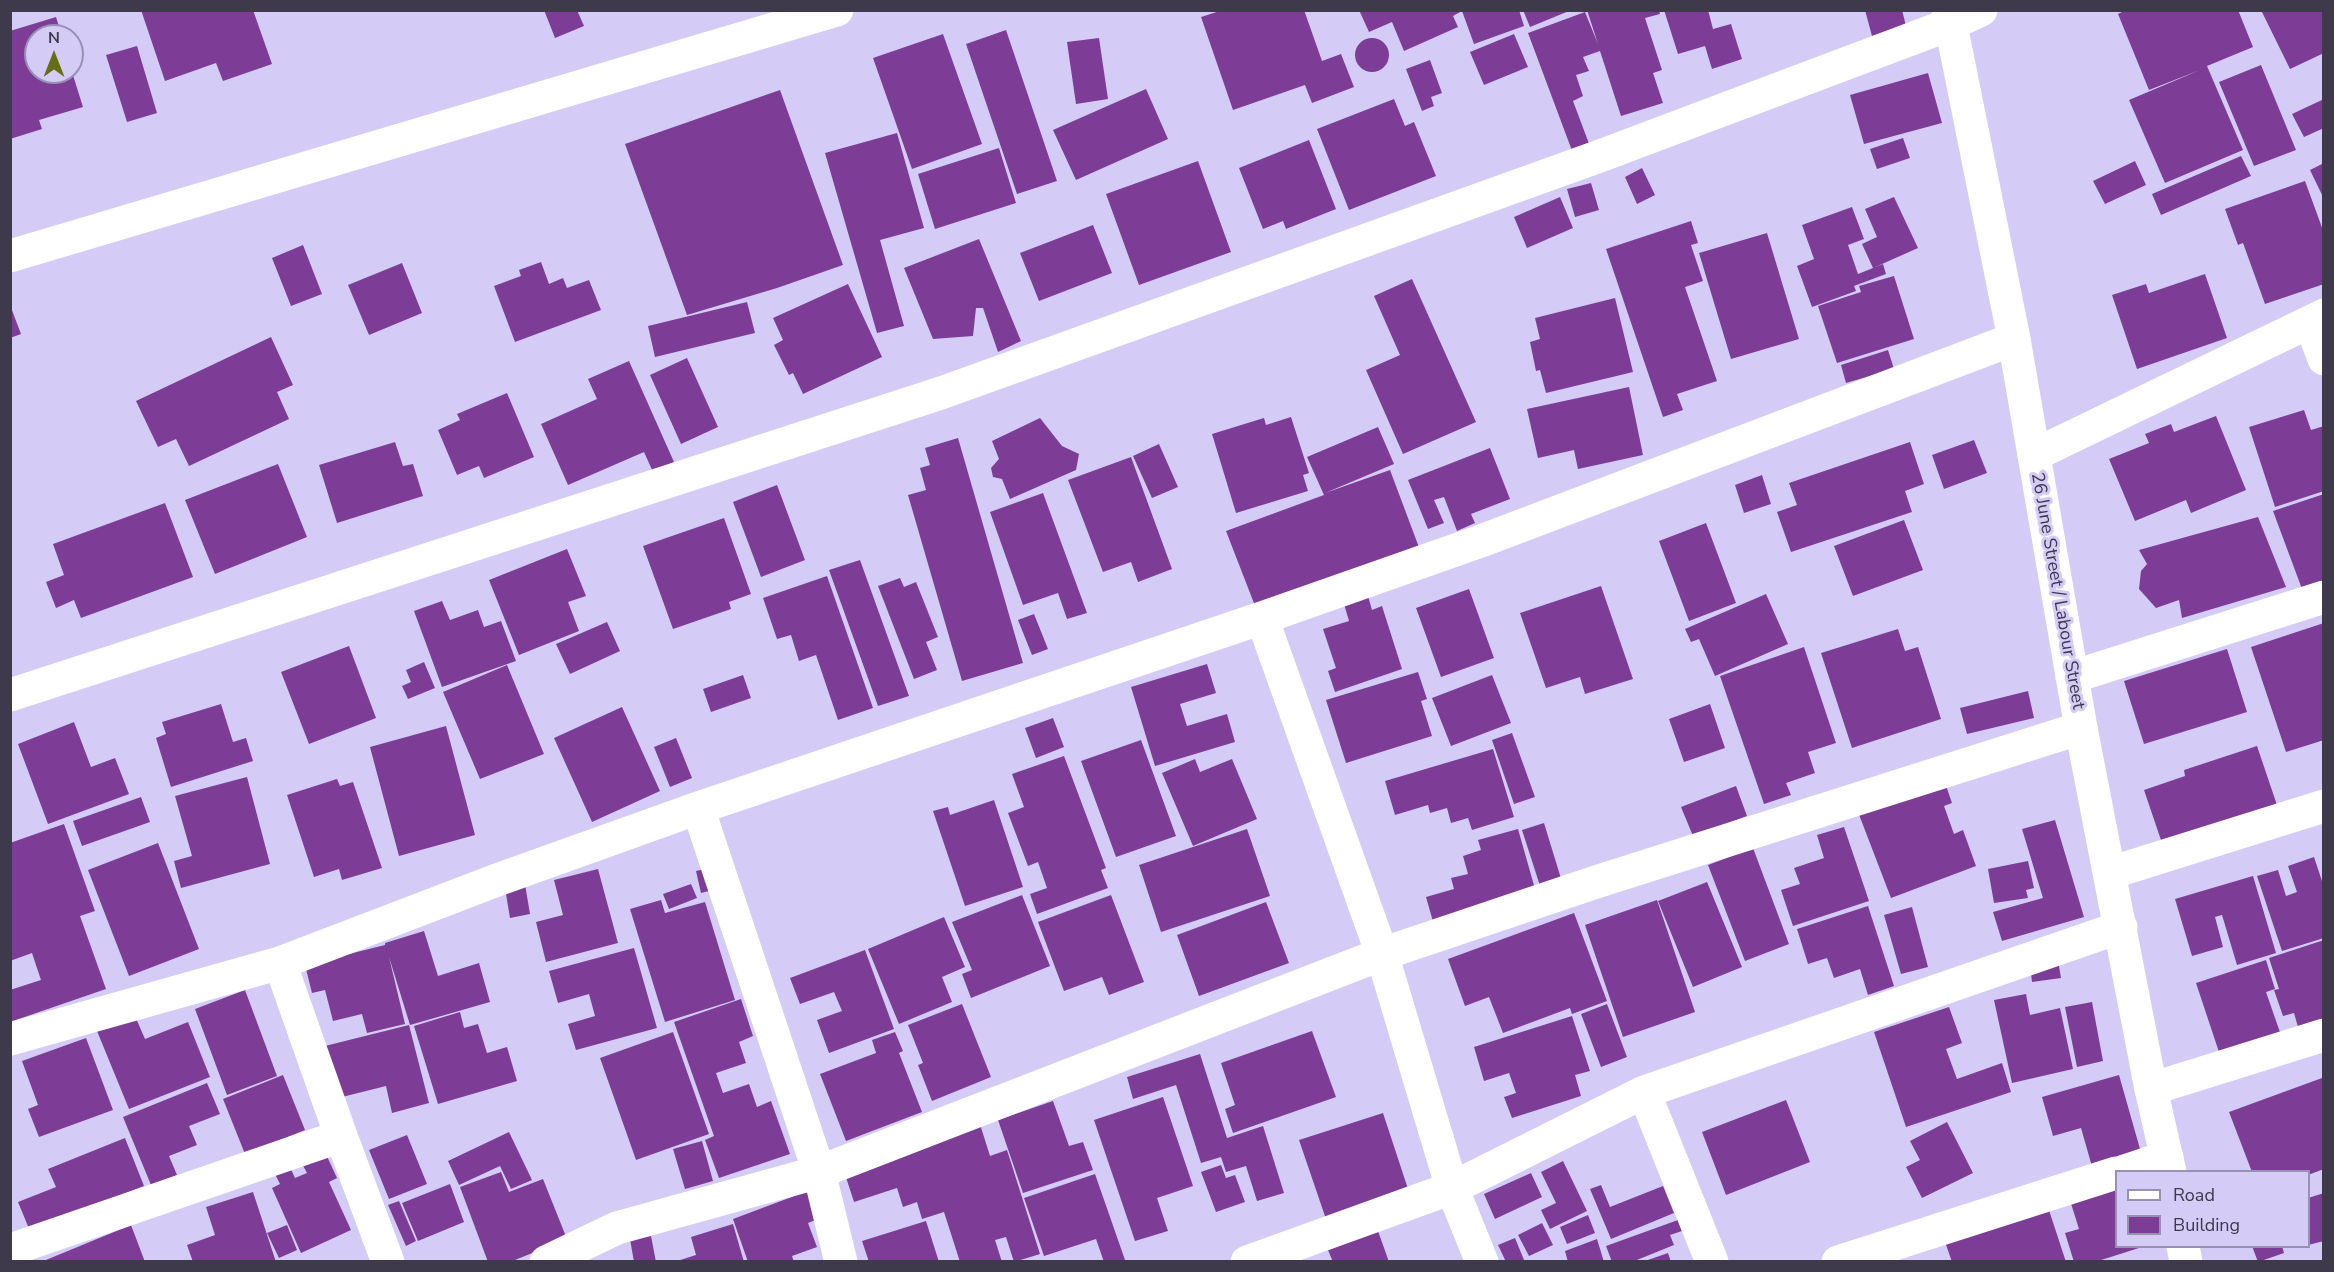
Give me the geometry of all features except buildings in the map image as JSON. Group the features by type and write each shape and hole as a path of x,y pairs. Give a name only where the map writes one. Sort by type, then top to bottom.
{"street":[{"path":"10,256 837,10"},
{"path":"10,695 941,393 1600,156 1950,17 1981,10"},
{"name":"26 June Street / Labour Street","path":"1950,17 2014,339 2080,728 2121,927 2151,1089 2169,1164"},
{"path":"2034,455 2317,319 2324,359"},
{"path":"10,1040 280,963 497,880 698,808 1262,618 1492,536 2014,339"},
{"path":"2072,677 2324,597"},
{"path":"1262,618 1382,954 1452,1188 1482,1262"},
{"path":"546,1262 617,1228 819,1172 1382,954 1596,882 2080,728"},
{"path":"2110,873 2324,806"},
{"path":"698,808 819,1172 841,1262"},
{"path":"1247,1262 1452,1188 1644,1092 2121,927"},
{"path":"280,963 388,1262"},
{"path":"2151,1089 2324,1035"},
{"path":"1644,1092 1712,1262"},
{"path":"10,1250 341,1136"},
{"path":"2134,1170 2169,1164"},
{"path":"1838,1262 2115,1173"}]}
